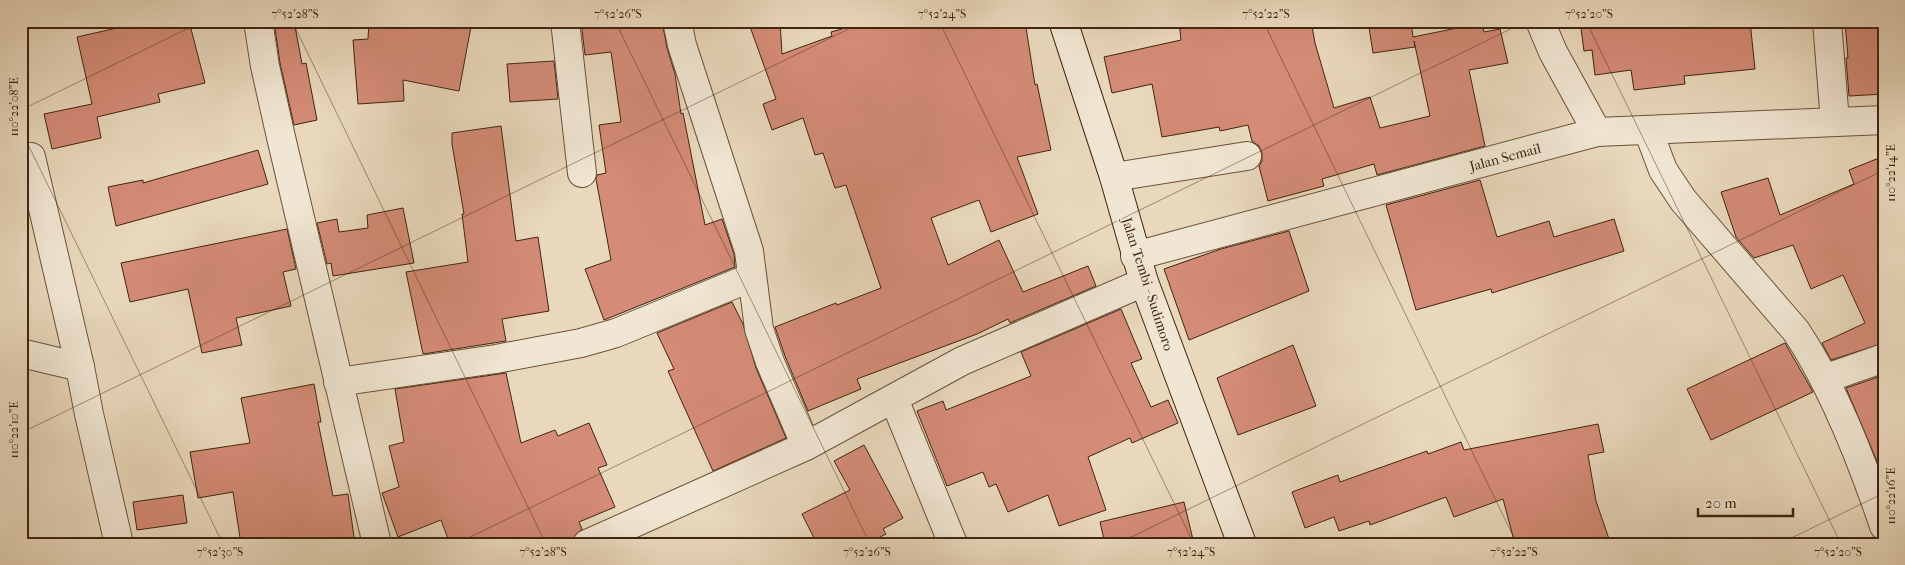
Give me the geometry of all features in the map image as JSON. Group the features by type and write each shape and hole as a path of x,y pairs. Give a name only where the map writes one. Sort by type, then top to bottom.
{"street":[{"path":"258,21 265,66 280,134 377,544"},
{"path":"565,21 582,174"},
{"path":"677,21 682,45 749,251 759,328 770,362 806,446"},
{"name":"Jalan Tembi - Sudimoro","path":"1063,21 1114,177 1135,256 1242,544"},
{"path":"1540,21 1553,52 1597,132"},
{"path":"1827,21 1835,122"},
{"name":"Jalan Semail","path":"1135,256 1597,132 1884,120"},
{"path":"1648,130 1663,170 1682,200 1796,330 1824,379 1868,478 1884,526"},
{"path":"1114,177 1247,156"},
{"path":"31,157 119,544"},
{"path":"338,382 496,359 581,343 616,333 752,277"},
{"path":"587,544 806,446 962,361 1144,282"},
{"path":"21,353 80,368"},
{"path":"1824,379 1884,358"},
{"path":"894,399 953,544"}],"building":[{"path":"148,21 189,21 205,83 158,94 160,102 97,117 101,138 52,149 44,114 92,104 77,37"},
{"path":"274,21 294,21 302,64 306,63 317,120 294,125 280,63"},
{"path":"369,21 472,21 459,91 403,80 404,101 358,104 353,40 368,39"},
{"path":"581,21 662,21 667,48 675,74 681,114 683,113 705,225 722,219 734,254 735,267 604,320 585,269 611,260 596,179 597,175 606,173 599,125 621,122 611,52 585,55"},
{"path":"748,21 780,21 782,54 832,36 831,32 842,29 840,21 1025,21 1035,85 1037,84 1051,150 1017,157 1038,214 991,232 979,200 931,218 948,265 999,240 1023,292 1088,266 1096,286 1010,323 1008,319 977,334 857,379 861,389 808,411 775,327 881,288 846,185 835,188 823,153 815,155 803,118 772,130 763,104 776,99"},
{"path":"1179,21 1311,21 1315,43 1334,108 1370,97 1380,128 1430,116 1414,41 1415,47 1373,53 1368,21 1411,21 1413,37 1482,23 1484,32 1500,29 1508,63 1469,70 1485,146 1377,175 1374,164 1322,179 1324,186 1268,201 1259,166 1262,161 1262,153 1259,146 1252,141 1248,125 1220,131 1219,127 1162,137 1152,84 1112,93 1104,57 1181,40"},
{"path":"1580,21 1750,21 1755,69 1684,76 1685,84 1634,90 1631,70 1595,75 1592,50 1584,51"},
{"path":"1845,21 1884,21 1884,94 1849,96"},
{"path":"554,61 558,99 510,102 507,64"},
{"path":"501,126 516,241 538,237 549,311 502,319 506,341 423,354 406,272 468,262 462,214 464,214 452,144 452,133"},
{"path":"258,150 268,184 116,226 108,187 143,180 143,183"},
{"path":"1884,156 1884,343 1831,360 1822,343 1865,323 1843,275 1811,289 1793,245 1754,258 1736,237 1721,192 1768,178 1780,215 1854,184 1849,170"},
{"path":"1480,180 1497,237 1549,221 1554,237 1614,219 1624,251 1492,293 1491,289 1416,310 1386,205"},
{"path":"403,208 414,263 333,276 331,263 327,264 317,223 337,219 339,232 368,228 367,215"},
{"path":"287,229 296,269 283,272 291,306 236,318 242,345 202,353 188,289 130,302 121,263"},
{"path":"1289,231 1309,291 1189,340 1164,269 1221,249"},
{"path":"732,302 743,324 756,368 786,438 713,471 668,371 674,369 657,333"},
{"path":"1121,309 1142,359 1131,363 1151,407 1168,400 1178,423 1132,443 1130,438 1088,457 1106,510 1059,526 1048,495 1008,512 996,484 989,487 983,472 947,486 917,411 943,401 946,410 1031,376 1021,352"},
{"path":"1785,343 1813,392 1711,440 1687,389"},
{"path":"1293,345 1316,406 1238,435 1217,378"},
{"path":"506,373 521,443 555,430 558,436 589,423 607,465 598,468 615,507 579,522 582,529 573,538 559,544 450,544 441,520 398,537 382,493 399,487 389,446 404,442 395,389"},
{"path":"1884,375 1884,478 1846,388"},
{"path":"314,384 321,422 318,422 333,496 348,494 355,544 241,544 233,492 198,498 190,452 250,443 241,398"},
{"path":"1598,424 1604,452 1588,455 1596,501 1609,539 1592,544 1515,544 1503,499 1454,517 1446,497 1370,525 1369,521 1339,531 1334,517 1305,528 1292,492 1338,475 1340,482 1427,451 1428,454 1461,442 1464,450"},
{"path":"864,445 903,518 883,529 886,534 866,544 817,544 802,514 850,490 834,461"},
{"path":"183,495 187,523 137,530 133,502"},
{"path":"1184,502 1194,544 1105,544 1100,522"}]}
